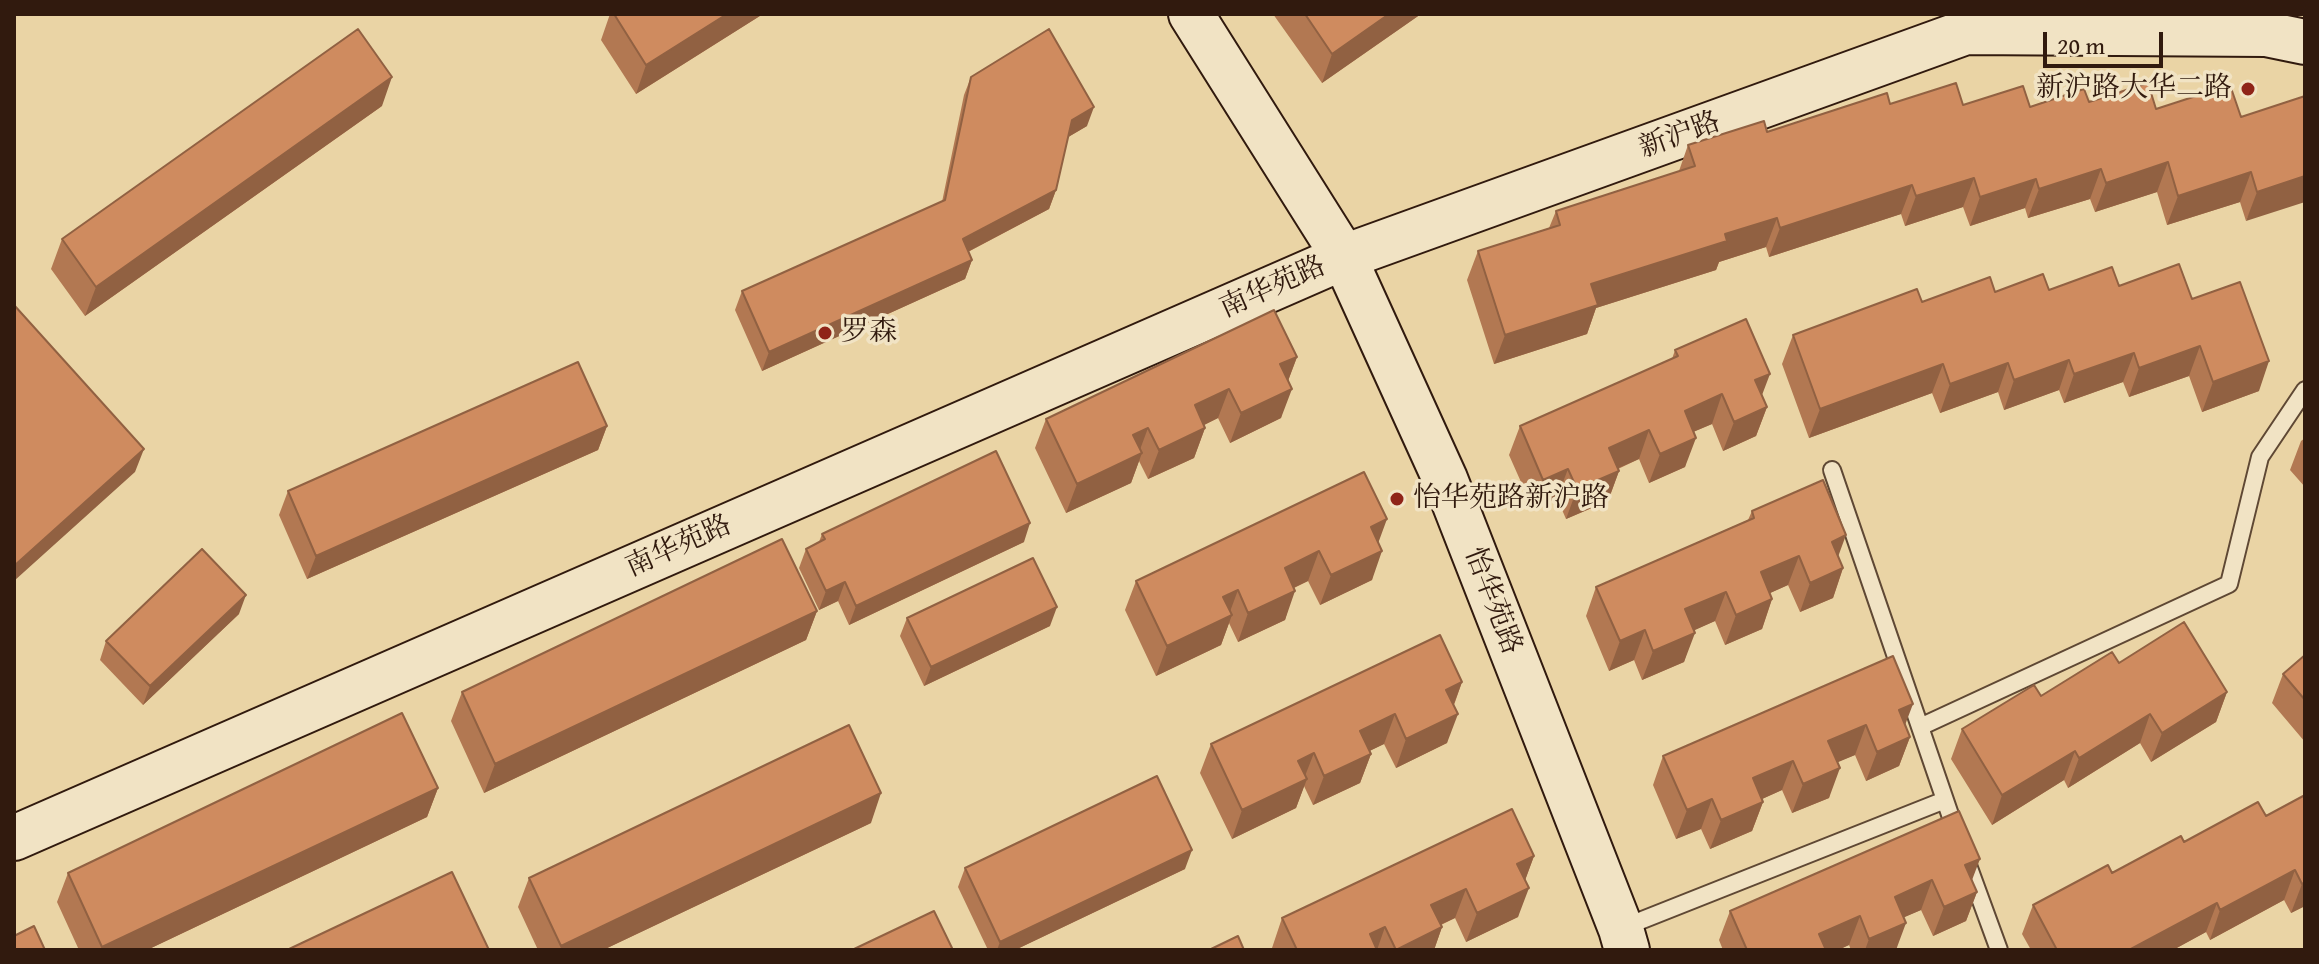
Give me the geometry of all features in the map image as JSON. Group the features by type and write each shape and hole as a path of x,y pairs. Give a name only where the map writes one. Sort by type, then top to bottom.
{"street":[{"path":"1191,14 1344,257"},
{"name":"新沪路","path":"1344,257 1966,32 2266,34 2305,42"},
{"name":"南华苑路","path":"14,838 1344,257"},
{"name":"怡华苑路","path":"1344,257 1445,479 1624,939"}],"lane":[{"path":"1920,727 2229,584 2260,457 2305,390"},
{"path":"1832,470 1999,950"},
{"path":"1624,939 1945,800"}],"building":[{"path":"614,14 727,14 646,65"},
{"path":"1305,14 1389,14 1332,54"},
{"path":"358,29 392,77 96,287 62,239"},
{"path":"1049,29 1094,107 1072,120 1056,190 963,239 972,260 769,352 742,291 945,200 971,77"},
{"path":"1956,83 1963,105 2023,86 2030,107 2084,89 2089,102 2148,83 2156,109 2230,85 2241,117 2305,96 2305,176 2257,192 2251,172 2178,196 2168,162 2106,183 2101,169 2039,189 2036,179 1980,197 1974,178 1916,196 1912,185 1780,228 1777,218 1725,234 1727,241 1591,284 1598,305 1505,335 1478,251 1560,225 1556,211 1695,166 1688,145 1764,121 1767,132 1887,93 1890,104"},
{"path":"2179,264 2192,299 2240,282 2269,361 2213,382 2200,346 2139,368 2134,353 2074,374 2069,360 2014,380 2008,363 1950,384 1943,364 1820,409 1793,335 1917,289 1922,302 1990,277 1995,292 2043,274 2049,290 2112,267 2119,286"},
{"path":"14,305 144,449 14,566"},
{"path":"1274,310 1297,357 1280,364 1292,389 1241,413 1229,389 1195,405 1205,428 1159,450 1148,428 1133,435 1142,453 1077,484 1046,419"},
{"path":"1746,319 1770,374 1755,380 1767,407 1734,422 1722,394 1685,411 1696,438 1660,454 1649,430 1609,448 1619,471 1577,489 1568,469 1543,480 1520,426 1678,356 1675,350"},
{"path":"578,362 607,426 316,556 288,491"},
{"path":"996,451 1030,523 856,606 845,582 826,591 806,549 825,539 822,534"},
{"path":"1364,472 1387,519 1371,527 1382,551 1331,575 1319,551 1285,568 1295,591 1248,613 1238,590 1223,597 1232,615 1167,646 1136,581"},
{"path":"1823,480 1846,535 1832,542 1843,568 1810,583 1799,556 1761,572 1772,599 1736,615 1726,592 1685,609 1695,633 1653,651 1645,630 1620,641 1596,587 1754,518 1752,511"},
{"path":"782,539 817,611 495,764 462,692"},
{"path":"202,549 246,595 150,686 106,641"},
{"path":"1033,558 1057,607 931,667 907,618"},
{"path":"2184,622 2227,692 2162,733 2150,714 2079,758 2075,751 2002,795 1962,729 2034,685 2041,696 2112,652 2119,663"},
{"path":"1440,635 1462,682 1446,690 1458,714 1406,739 1395,714 1360,731 1371,754 1324,776 1314,753 1298,761 1307,779 1242,810 1211,744"},
{"path":"2305,655 2305,700 2283,674"},
{"path":"1893,656 1913,704 1899,710 1910,737 1877,752 1866,725 1828,741 1840,768 1803,784 1793,761 1753,778 1763,802 1721,820 1712,799 1687,810 1663,756"},
{"path":"402,713 438,788 102,947 68,873"},
{"path":"849,725 881,793 561,946 529,878"},
{"path":"1157,776 1192,850 1000,942 965,868"},
{"path":"2305,795 2305,882 2302,884 2295,870 2220,910 2217,903 2129,950 2057,950 2033,905 2108,865 2112,873 2181,836 2184,842 2258,802 2266,816"},
{"path":"1512,809 1534,856 1517,864 1529,888 1477,913 1466,889 1431,905 1442,927 1396,950 1385,927 1370,934 1377,950 1297,950 1282,918"},
{"path":"1959,811 1980,859 1965,865 1977,892 1944,907 1932,880 1895,897 1906,923 1869,939 1860,916 1819,934 1826,950 1747,950 1730,911"},
{"path":"452,872 489,950 287,950"},
{"path":"934,911 953,950 852,950"},
{"path":"34,926 45,950 14,950 14,936"},
{"path":"1238,936 1244,950 1209,950"}],"place":[{"name":"新沪路大华二路","path":"2248,89"},
{"name":"罗森","path":"825,333"},
{"name":"怡华苑路新沪路","path":"1397,499"}]}
